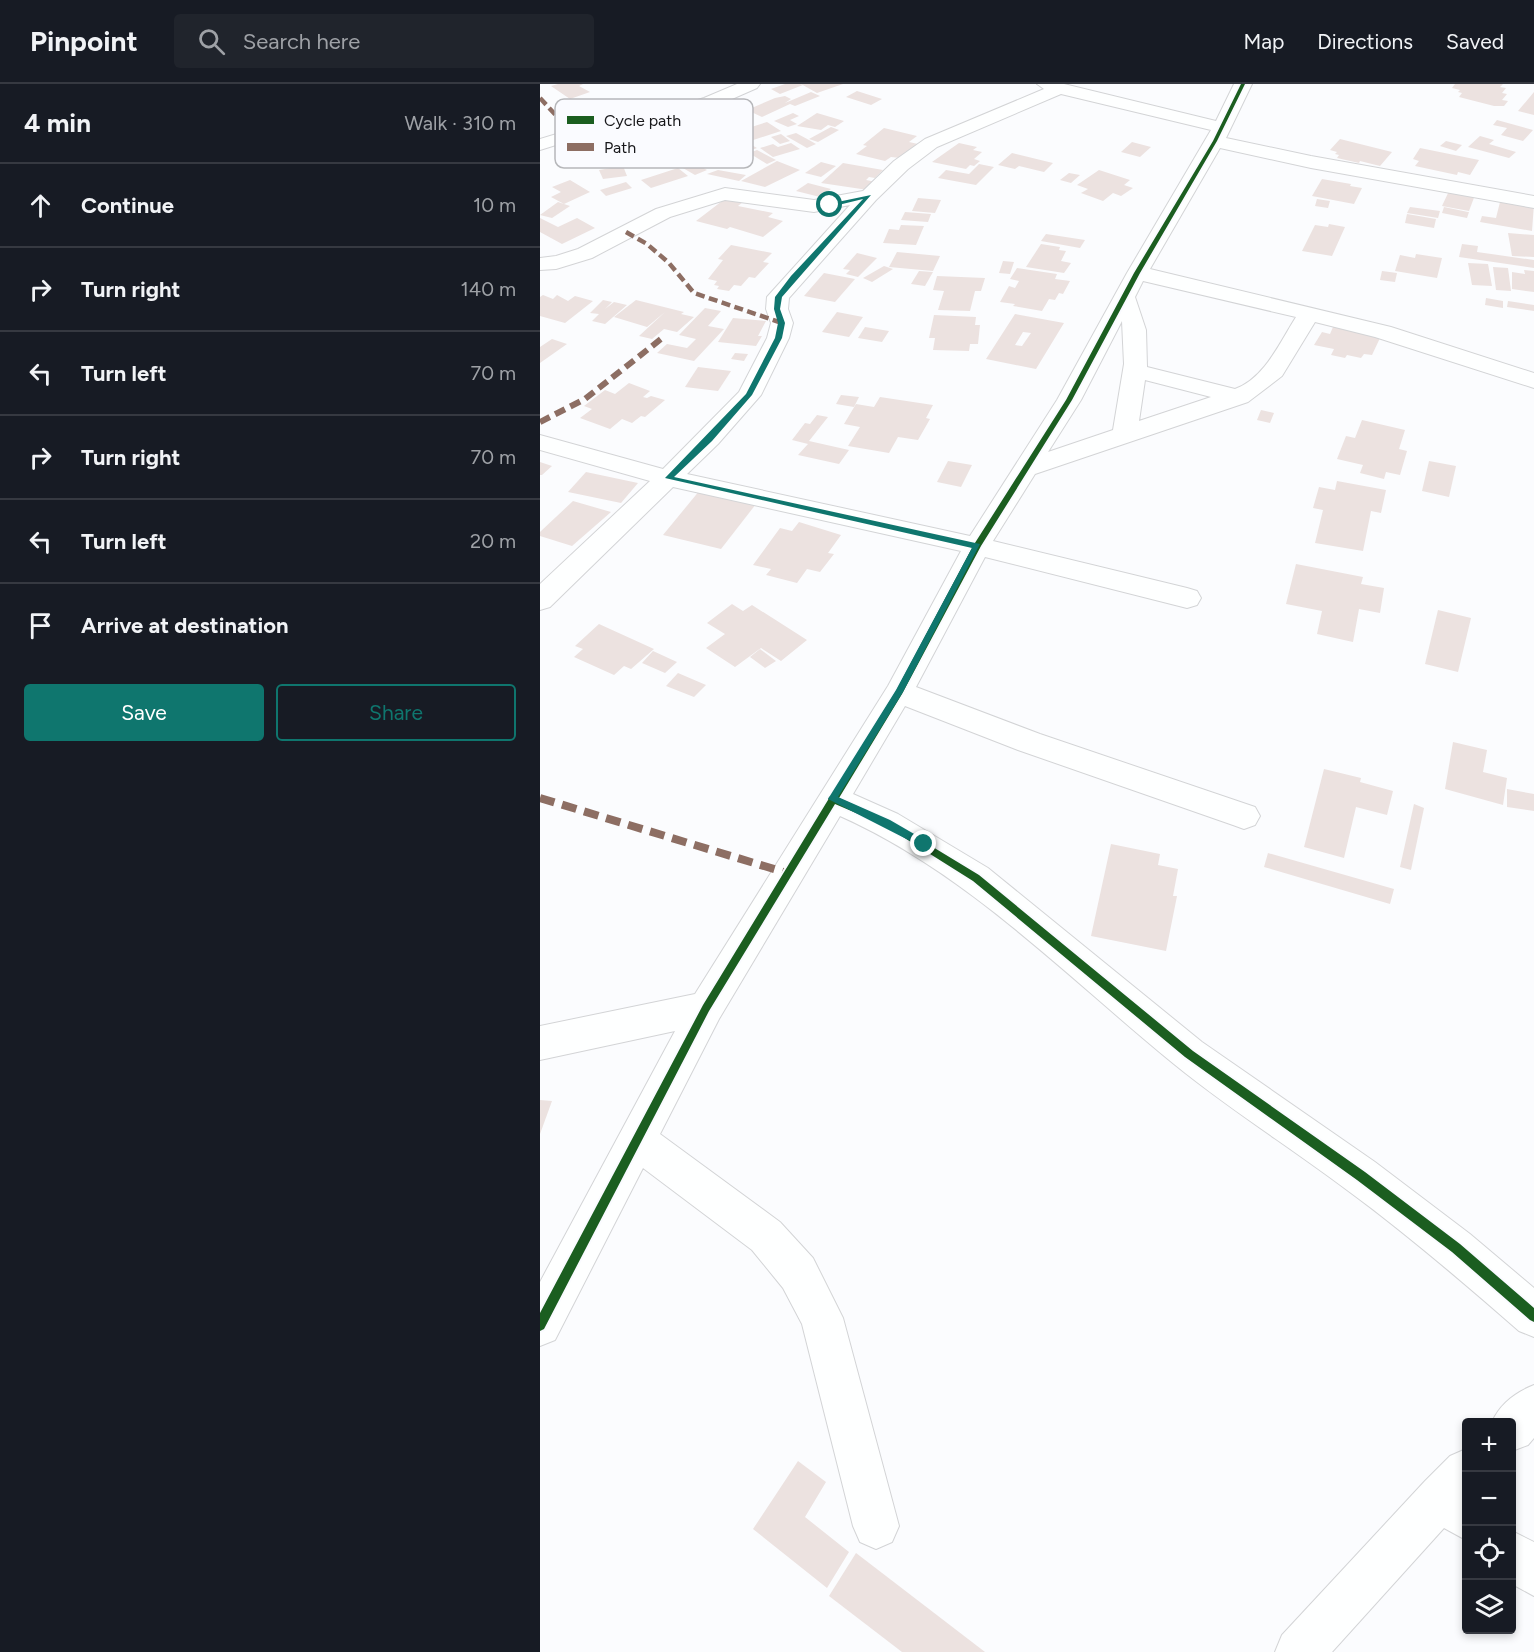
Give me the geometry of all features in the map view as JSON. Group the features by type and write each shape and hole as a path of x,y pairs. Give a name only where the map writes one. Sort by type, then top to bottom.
{"street":[{"path":"717,99 751,84"},
{"path":"540,1325 706,1008 899,692 977,546 1069,400 1137,273 1218,134 1242,84"},
{"path":"540,600 709,439 749,395 778,338 782,323 777,309 778,297 869,196 901,165 931,143 1052,86 1321,164 1534,202"},
{"path":"540,145 555,140"},
{"path":"540,264 567,261 652,217 724,194 814,206 869,196"},
{"path":"1137,273 1309,313 1406,339 1534,381"},
{"path":"1124,297 1132,311 1138,339 1125,433"},
{"path":"1028,468 1125,433 1240,397 1263,382 1274,371 1309,313"},
{"path":"1135,371 1240,397"},
{"path":"540,442 668,478 977,546 1186,598"},
{"path":"899,692 1029,742 1244,816"},
{"path":"832,799 887,823 976,878 1154,1026 1456,1248 1534,1316"},
{"path":"540,1043 706,1008"},
{"path":"638,1140 766,1236 798,1273 822,1318 876,1526"},
{"path":"1516,1425 1534,1407"},
{"path":"1299,1652 1458,1495"},
{"path":"1516,1557 1534,1572"}],"building":[{"path":"583,84 579,86 590,92 570,99 551,86"},
{"path":"785,84 803,85 780,94 771,89"},
{"path":"801,84 843,84 817,93"},
{"path":"1455,84 1503,84 1500,87 1506,88 1502,93 1507,94 1502,100 1508,101 1504,106 1494,106 1459,97 1462,93 1458,92 1460,90 1452,88"},
{"path":"857,91 882,99 871,105 846,97"},
{"path":"811,92 820,96 795,106 790,104 762,117 753,113 753,107 775,98 785,96 791,99 785,103"},
{"path":"1534,92 1534,115 1518,111"},
{"path":"793,113 799,116 790,120 797,124 788,127 774,121"},
{"path":"817,113 844,121 835,127 828,125 821,130 797,126"},
{"path":"1497,120 1533,130 1523,141 1501,135 1507,128 1493,125"},
{"path":"767,122 781,131 753,140 753,127"},
{"path":"831,127 839,130 818,142 809,139"},
{"path":"884,128 917,136 909,142 918,144 900,158 891,157 885,161 856,154 867,146 863,145"},
{"path":"796,133 816,144 807,148 786,136"},
{"path":"781,134 790,141 780,144 771,137"},
{"path":"1480,136 1494,140 1489,144 1516,152 1509,158 1468,147"},
{"path":"1340,139 1392,152 1380,166 1337,158 1339,155 1335,154 1337,152 1330,150"},
{"path":"1446,141 1462,145 1456,151 1440,146"},
{"path":"1132,142 1151,147 1140,157 1121,152"},
{"path":"791,143 800,149 773,157 760,148 773,144 778,147"},
{"path":"959,143 977,147 973,150 982,152 974,159 980,161 966,169 932,162"},
{"path":"1420,148 1479,160 1470,175 1458,172 1457,175 1415,166 1419,161 1413,159"},
{"path":"757,150 776,160 767,164 753,155 753,152"},
{"path":"1012,153 1053,163 1044,172 1019,166 1015,169 998,165"},
{"path":"777,161 800,170 765,187 741,181"},
{"path":"821,162 836,166 821,177 805,173"},
{"path":"843,163 883,170 875,178 869,177 866,180 876,182 868,190 821,183"},
{"path":"979,164 994,167 976,185 938,178 946,170 969,174"},
{"path":"624,168 627,176 603,179 599,170"},
{"path":"678,168 688,176 651,188 641,180"},
{"path":"683,168 707,170 695,175"},
{"path":"718,170 746,175 739,181 707,174"},
{"path":"1099,170 1130,180 1124,185 1133,188 1121,196 1113,193 1103,201 1081,193 1088,189 1077,185"},
{"path":"1069,173 1080,175 1071,183 1060,180"},
{"path":"1322,179 1362,188 1354,204 1312,196"},
{"path":"570,180 590,192 564,204 551,197 561,192 552,187"},
{"path":"626,182 632,188 606,196 600,190"},
{"path":"808,183 831,189 820,197 796,191"},
{"path":"1449,191 1475,195 1469,211 1442,206"},
{"path":"726,198 743,202 738,206 773,213 768,217 783,221 763,237 730,227 727,229 696,221"},
{"path":"918,198 941,200 935,213 912,211"},
{"path":"1501,198 1534,204 1532,231 1480,222 1482,216 1496,218"},
{"path":"1317,199 1330,201 1328,208 1315,206"},
{"path":"558,202 570,206 552,218 540,215"},
{"path":"1410,207 1440,211 1438,218 1407,213"},
{"path":"1444,207 1469,212 1467,218 1442,213"},
{"path":"905,212 931,214 928,222 901,220"},
{"path":"1407,214 1436,219 1434,228 1405,223"},
{"path":"540,218 558,227 577,218 595,228 562,244 540,232"},
{"path":"1329,224 1345,227 1332,256 1302,251 1315,225 1328,227"},
{"path":"901,225 924,226 916,245 883,243 889,229 899,230"},
{"path":"1508,233 1534,235 1534,257 1512,256"},
{"path":"1046,234 1085,240 1080,248 1041,241"},
{"path":"1041,244 1060,247 1059,250 1066,251 1061,261 1071,263 1064,273 1026,267"},
{"path":"1462,244 1478,246 1477,252 1534,260 1534,268 1459,257"},
{"path":"731,245 772,253 763,262 769,263 755,278 749,277 741,286 734,285 729,291 717,289 719,286 714,285 717,281 708,279 723,260 718,259"},
{"path":"897,252 940,256 933,271 889,267"},
{"path":"857,253 877,258 858,277 846,274 850,270 843,269"},
{"path":"1416,254 1442,258 1437,278 1395,271 1400,255 1415,258"},
{"path":"1003,261 1014,262 1010,274 999,273"},
{"path":"1468,263 1488,264 1492,286 1472,285"},
{"path":"884,266 893,269 872,282 863,278"},
{"path":"1493,267 1508,268 1511,291 1496,290"},
{"path":"1017,268 1057,274 1055,279 1070,281 1063,294 1059,293 1055,300 1049,299 1042,311 1000,302 1009,286 1015,288 1019,281 1010,279"},
{"path":"1524,270 1534,271 1534,292 1512,289 1512,272 1525,274"},
{"path":"919,271 933,272 925,286 911,284"},
{"path":"1382,271 1397,273 1395,282 1380,280"},
{"path":"824,273 855,279 835,302 804,296"},
{"path":"937,276 985,278 981,291 975,291 970,311 938,310 944,291 933,290"},
{"path":"543,295 553,299 557,295 568,301 575,296 593,301 565,323 540,316 540,297"},
{"path":"1486,298 1503,301 1503,308 1485,305"},
{"path":"603,300 612,302 605,309 614,302 627,305 605,324 592,321 599,314 590,313"},
{"path":"636,300 684,312 681,314 694,317 677,332 664,329 652,339 639,336 665,312 647,327 614,317"},
{"path":"1508,301 1534,305 1534,311 1507,307"},
{"path":"705,308 721,311 708,326 724,329 694,361 657,353 667,344 687,348 696,339 679,335"},
{"path":"837,312 863,317 849,337 822,332"},
{"path":"1015,314 1064,323 1036,369 986,359","holes":["1023,332 1031,333 1022,346 1015,345"]},
{"path":"934,315 976,317 975,325 980,325 978,344 970,344 969,351 933,350 935,338 929,338"},
{"path":"733,318 766,321 758,336 762,336 756,346 718,342"},
{"path":"865,327 889,331 882,342 858,338"},
{"path":"1333,327 1380,338 1372,355 1364,354 1361,358 1347,355 1345,358 1331,355 1334,349 1314,345 1322,332 1330,334"},
{"path":"552,339 567,344 540,363 540,347"},
{"path":"735,353 748,354 744,361 731,359"},
{"path":"698,367 731,371 718,391 685,387"},
{"path":"629,383 650,391 643,397 651,396 665,400 645,417 641,416 632,423 622,419 610,429 580,418 592,409 584,406 605,390 615,394"},
{"path":"841,395 859,397 854,407 836,404"},
{"path":"880,397 933,405 926,418 930,419 918,440 898,437 889,453 848,446 860,427 844,424 856,404 874,407"},
{"path":"1261,410 1274,413 1270,423 1257,420"},
{"path":"817,415 828,417 809,441 849,450 839,464 798,455 808,444 792,440 805,423 810,424"},
{"path":"1362,420 1405,430 1399,449 1407,451 1400,475 1386,472 1384,479 1360,473 1363,465 1337,459 1346,436 1355,438"},
{"path":"948,461 972,465 961,487 937,482"},
{"path":"1429,461 1456,466 1449,497 1422,491"},
{"path":"540,462 552,466 542,475 540,475"},
{"path":"586,472 638,483 621,503 568,492"},
{"path":"1337,481 1386,490 1381,513 1371,511 1363,551 1315,543 1323,510 1313,508 1319,487 1335,490"},
{"path":"700,490 756,504 721,549 663,535"},
{"path":"573,501 611,512 572,546 540,536 540,532"},
{"path":"799,522 841,535 828,553 834,554 820,572 807,569 797,583 766,575 771,569 753,565 780,528 792,531"},
{"path":"1296,564 1363,577 1361,584 1384,588 1380,613 1359,609 1353,642 1317,634 1322,611 1286,604"},
{"path":"732,604 743,611 752,605 807,640 781,661 761,648 735,667 706,648 725,634 707,623"},
{"path":"1438,610 1471,618 1458,672 1425,664"},
{"path":"599,624 654,649 631,669 624,666 614,675 574,657 583,649 575,646"},
{"path":"760,649 776,661 765,668 750,657"},
{"path":"653,651 677,662 665,673 642,663"},
{"path":"678,673 706,685 694,697 666,686"},
{"path":"1453,742 1487,750 1483,772 1507,778 1503,805 1445,789"},
{"path":"1324,769 1361,778 1360,782 1393,791 1387,815 1356,807 1344,858 1304,847"},
{"path":"1507,789 1534,794 1534,811 1507,807"},
{"path":"1414,804 1424,808 1411,870 1400,867"},
{"path":"1111,844 1160,854 1158,865 1178,869 1173,896 1177,896 1166,951 1091,936"},
{"path":"1268,853 1394,889 1390,904 1264,867"},
{"path":"540,1100 552,1101 540,1134"},
{"path":"798,1461 826,1482 805,1517 849,1552 827,1588 753,1529"},
{"path":"856,1553 985,1652 902,1652 829,1596"}],"marked path":[{"path":"540,98 555,114"},
{"path":"626,232 647,244 669,263 694,293 782,323"},
{"path":"540,422 585,399 661,339"},
{"path":"540,798 787,873"}],"cycle path":[{"path":"540,1325 706,1008 899,692 977,546 1069,400 1137,273 1215,141 1243,84"},
{"path":"832,799 887,823 976,878 1189,1054 1361,1176 1456,1248 1534,1316"}],"route":[{"path":"830,205 869,196 778,297 777,309 782,323 778,338 763,372 749,395 709,439 668,478 977,546 899,692 832,799 887,823 924,844"}]}
